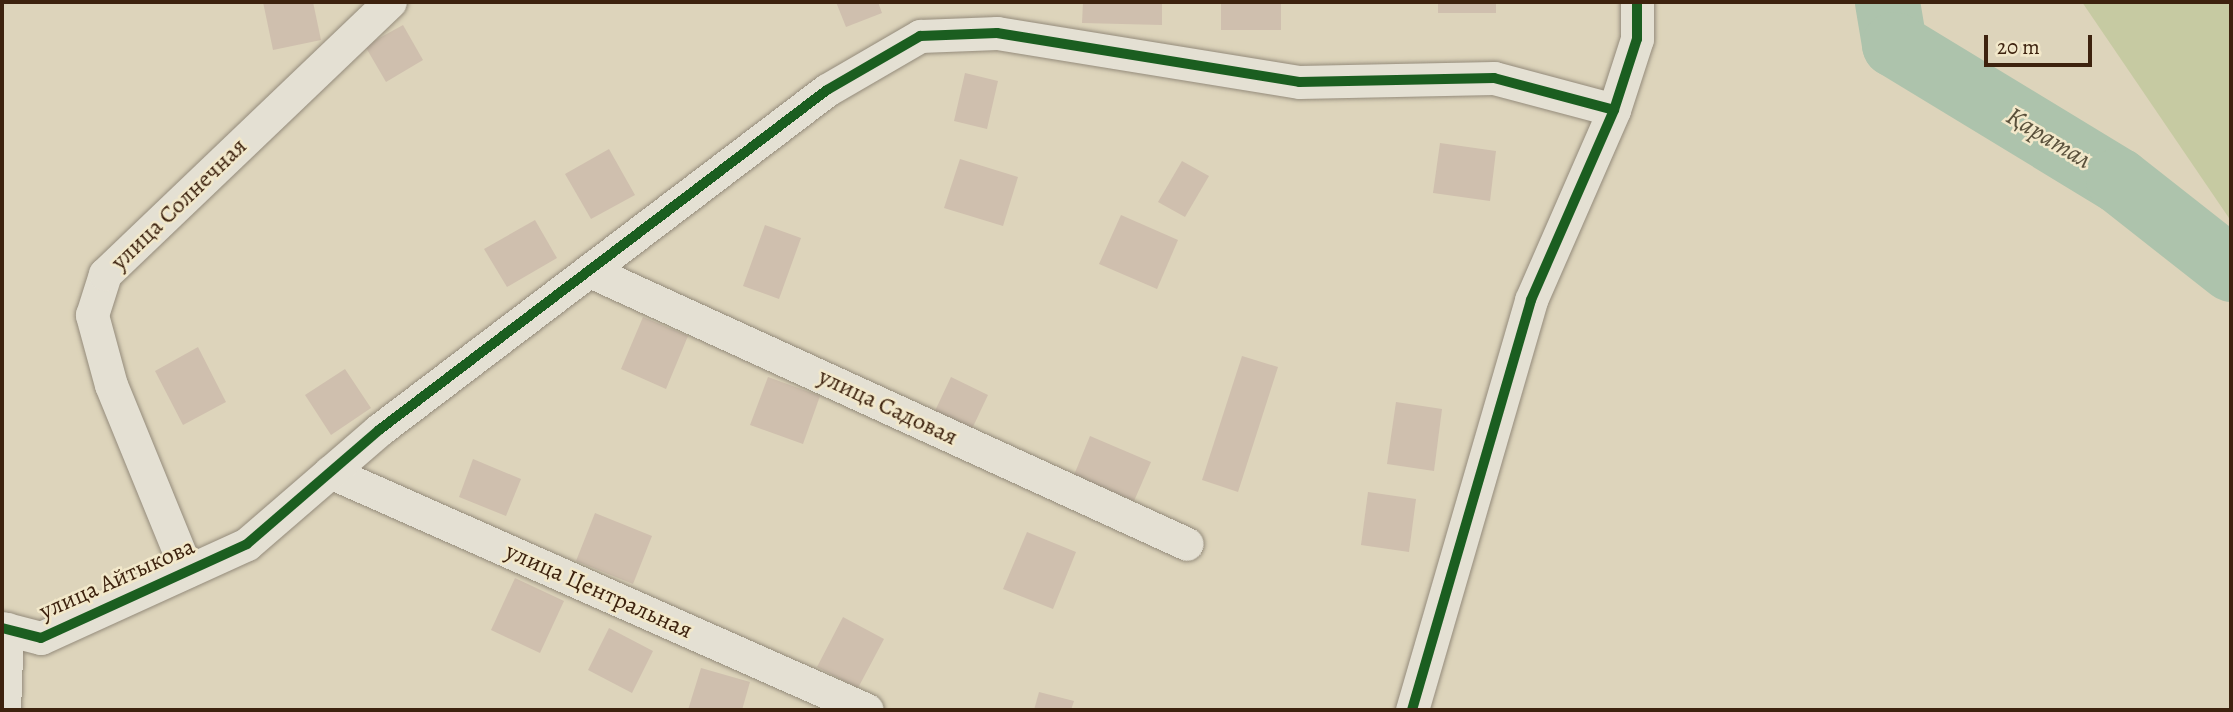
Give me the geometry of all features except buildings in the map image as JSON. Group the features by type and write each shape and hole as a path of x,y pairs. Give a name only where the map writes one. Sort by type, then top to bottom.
{"street":[{"name":"улица Солнечная","path":"187,571 111,385 92,315 106,274 390,2"},
{"path":"1412,710 1531,300 1614,110 1637,39 1637,2"},
{"name":"улица Айтыкова","path":"4,628 41,638 247,544 379,430 827,90 920,36 997,33 1299,82 1494,78 1614,110"},
{"name":"улица Садовая","path":"590,271 1187,544"},
{"name":"улица Центральная","path":"330,472 867,710"},
{"path":"4,628 4,710"}],"green space":[{"path":"2082,2 2231,2 2231,221"}],"waterway":[{"name":"Қаратал","path":"1887,2 1894,44 2118,180 2231,269"}],"cycle path":[{"path":"1412,710 1531,300 1614,110 1637,39 1637,2"},
{"path":"2,628 41,638 247,544 379,430 827,90 920,36 997,33 1299,82 1494,78 1614,110"}]}
